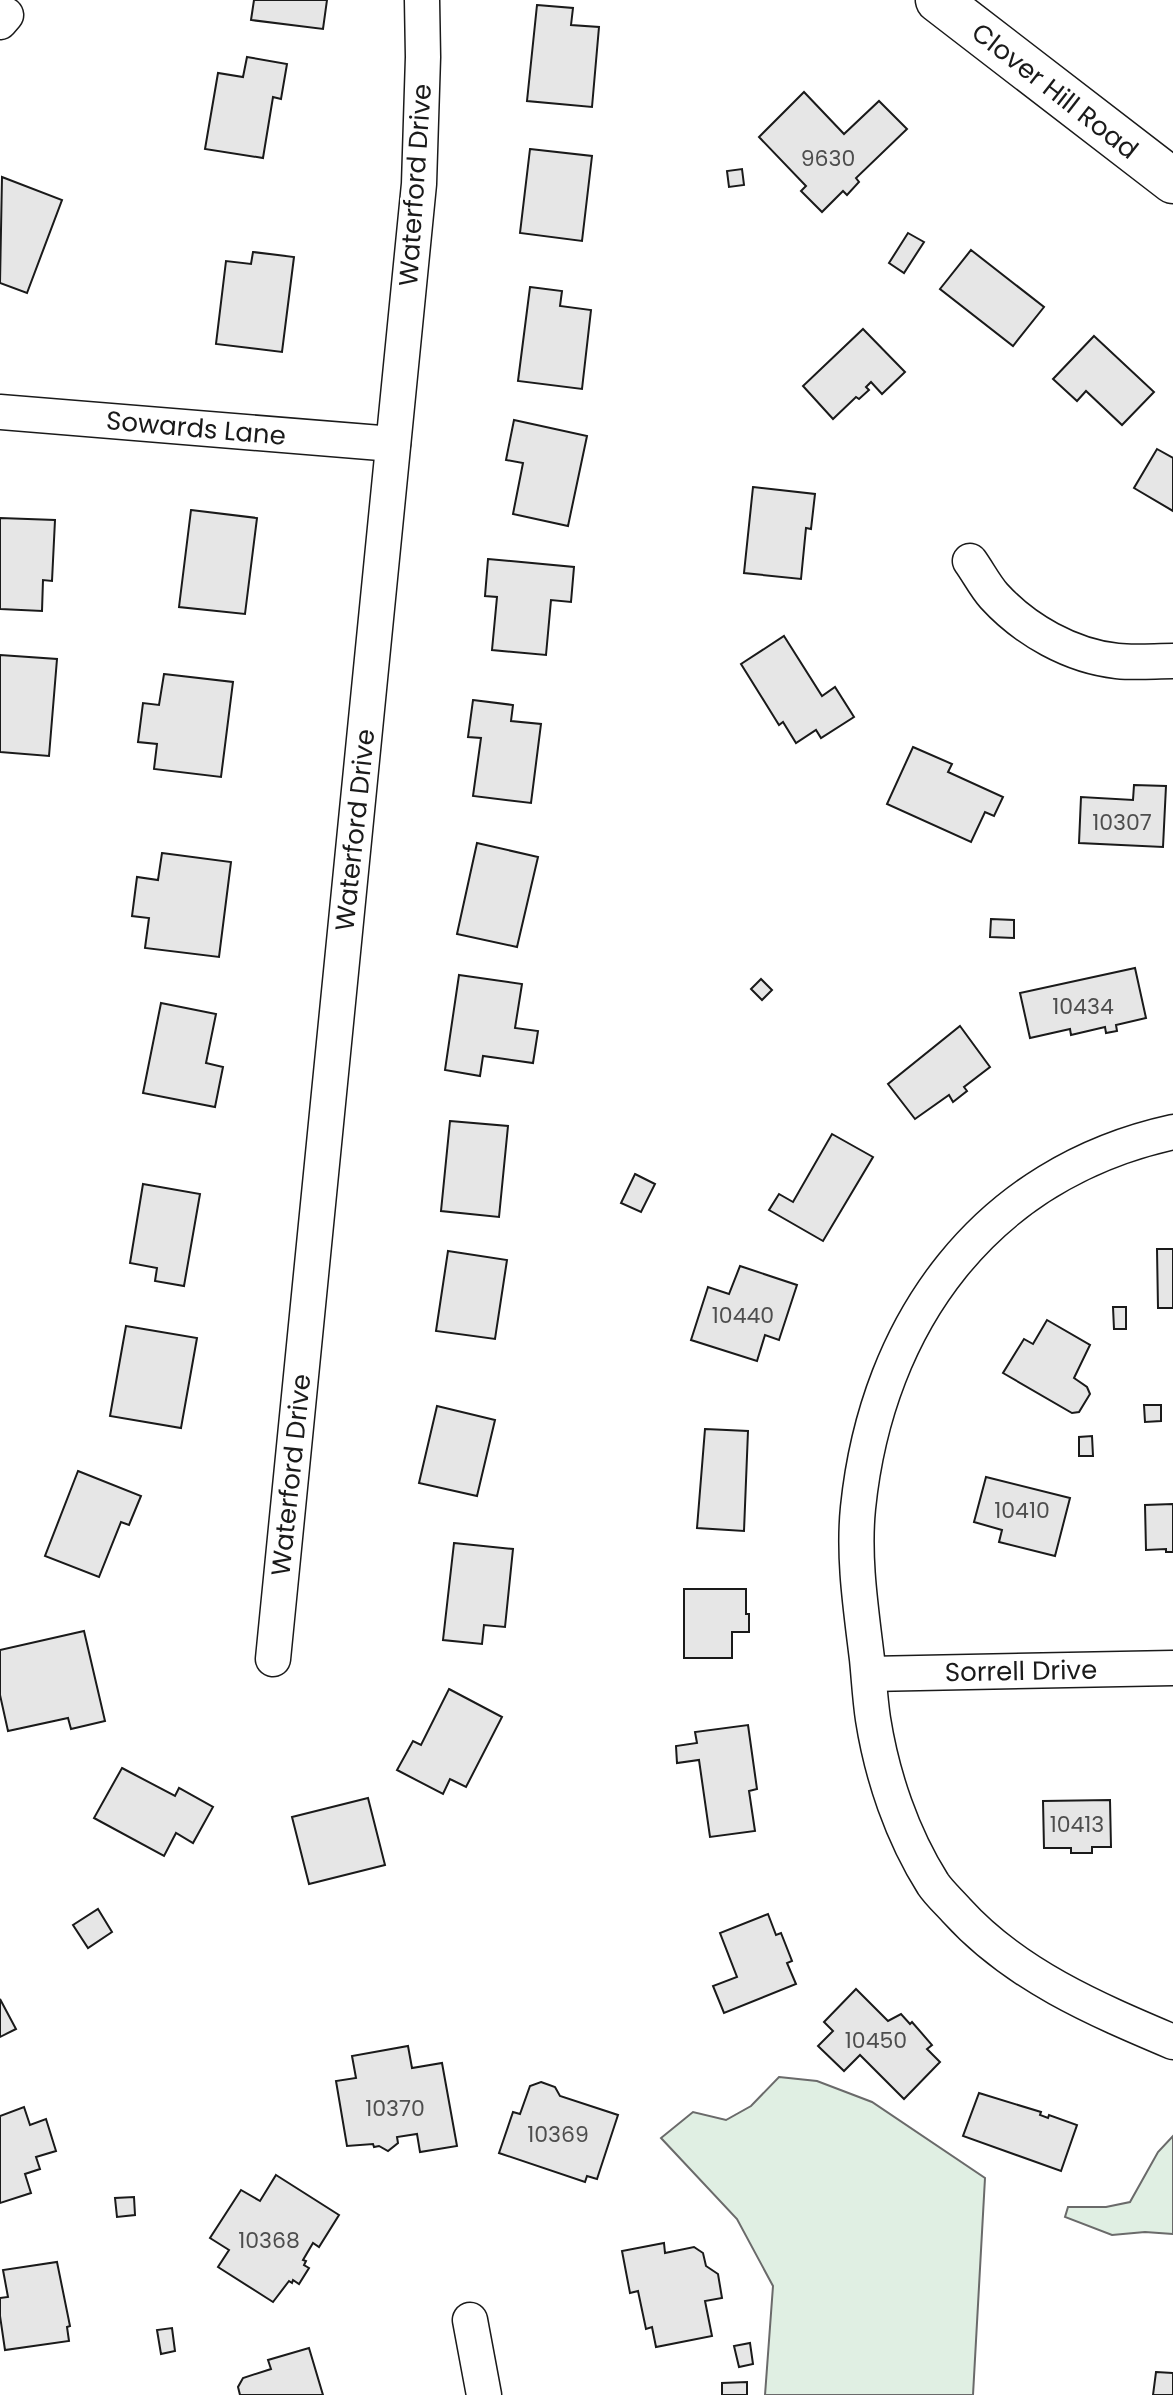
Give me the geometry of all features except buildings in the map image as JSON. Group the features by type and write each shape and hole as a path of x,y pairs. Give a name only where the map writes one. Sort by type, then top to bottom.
{"street":[{"name":"Waterford Drive","path":"273,1659 419,184 422,0"},
{"name":"Clover Hill Road","path":"938,0 1173,181"},
{"name":"Sowards Lane","path":"0,412 393,444"},
{"path":"970,561 993,595 1024,624 1060,645 1088,656 1118,661 1173,661"},
{"path":"1173,1132 1144,1138 1094,1156 1044,1183 998,1216 943,1275 912,1322 882,1394 867,1444 857,1510 857,1576 873,1719 887,1781 904,1829 934,1885 999,1952 1049,1985 1173,2042"},
{"name":"Sorrell Drive","path":"869,1674 1173,1668"},
{"path":"470,2320 484,2395"}],"green space":[{"path":"779,2077 817,2081 872,2102 985,2178 973,2395 765,2395 773,2286 737,2219 661,2138 693,2112 726,2120 751,2106"},
{"path":"1173,2136 1173,2234 1145,2232 1112,2235 1065,2217 1068,2207 1106,2207 1130,2202 1158,2152"}]}
